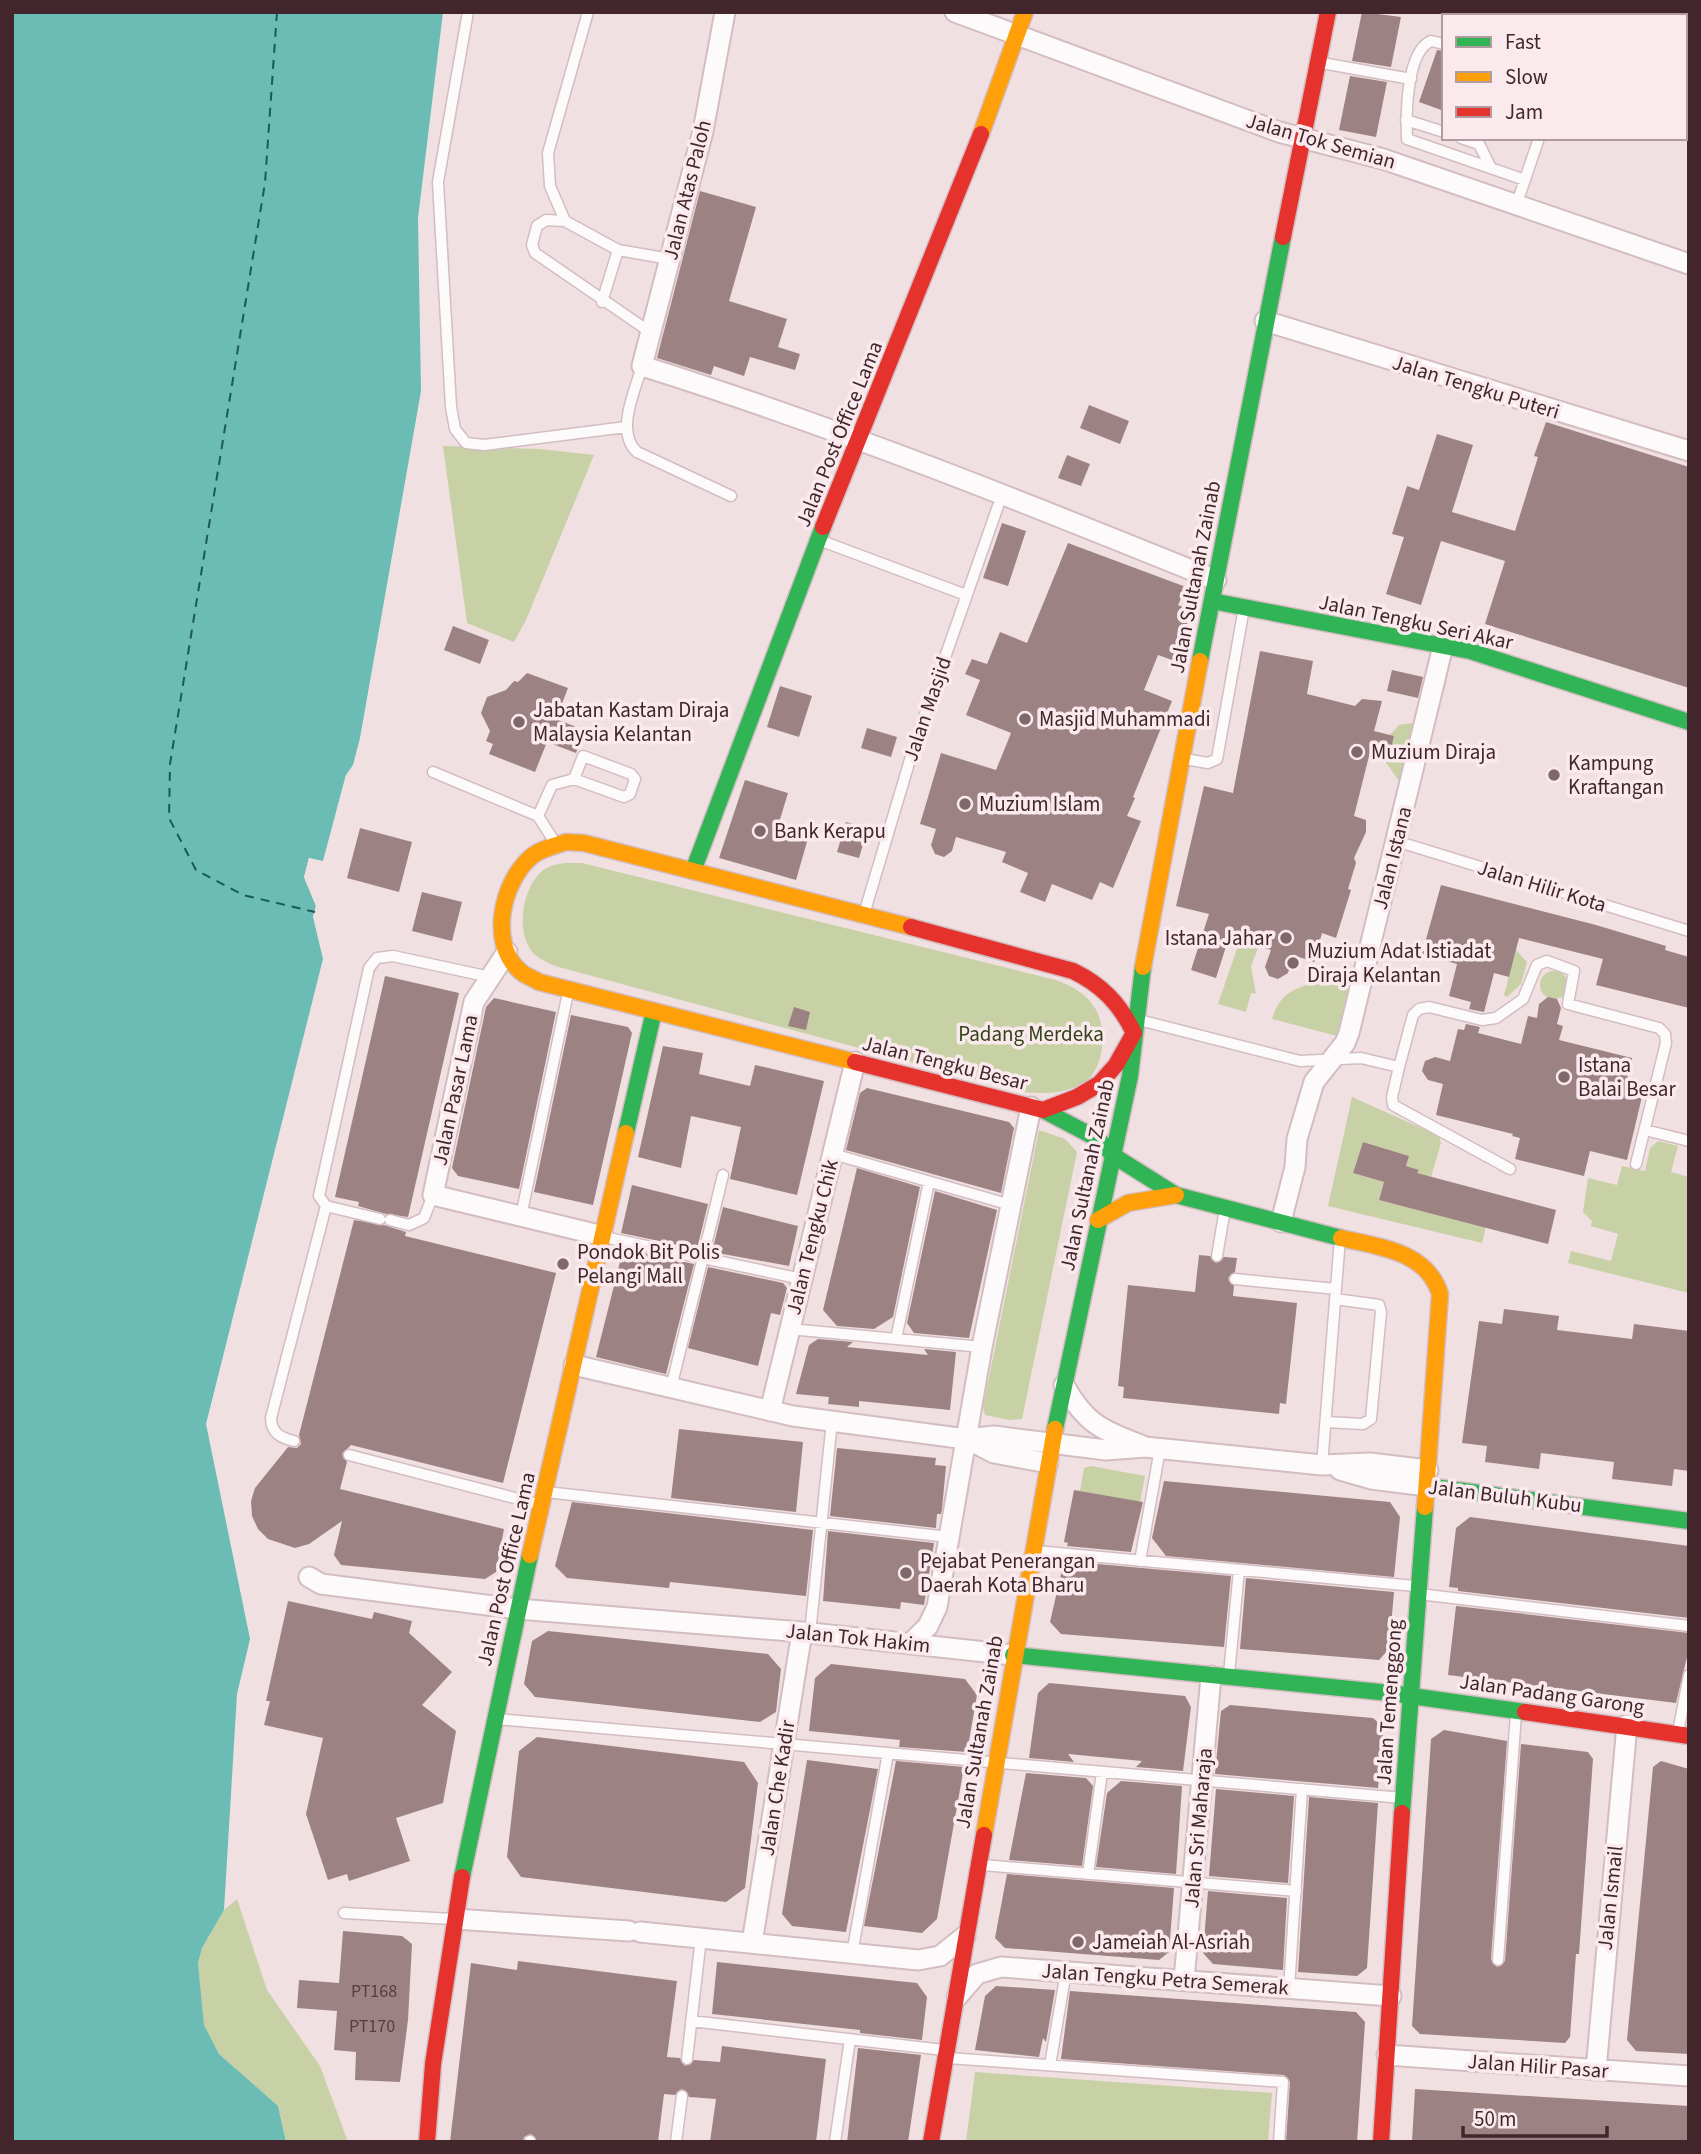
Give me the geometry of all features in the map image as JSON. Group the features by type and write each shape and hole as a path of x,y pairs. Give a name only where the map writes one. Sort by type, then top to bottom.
{"main road":[{"name":"Jalan Post Office Lama","path":"693,871 818,539 968,171 1025,12"},
{"name":"Jalan Sultanah Zainab","path":"931,2142 1013,1655 1050,1454 1130,1076 1150,925 1265,321 1328,12"},
{"name":"Jalan Tengku Seri Akar","path":"1212,601 1486,655 1689,722"},
{"path":"507,952 503,928 509,890 530,858 556,845 584,843 1081,974 1110,993 1135,1026"},
{"name":"Jalan Tengku Besar","path":"507,952 519,970 539,982 1037,1108 1097,1088 1110,1076 1135,1026"},
{"name":"Jalan Post Office Lama","path":"427,2142 433,2064 456,1919 494,1719 654,1011"},
{"path":"1037,1108 1098,1139 1114,1156 1176,1195 1340,1238"},
{"path":"1098,1220 1128,1203 1176,1195"},
{"name":"Jalan Temenggong","path":"1340,1238 1416,1259 1429,1269 1440,1286 1442,1304 1410,1695 1381,2142"},
{"name":"Jalan Buluh Kubu","path":"1428,1478 1689,1521"},
{"name":"Jalan Tok Hakim","path":"1013,1655 1410,1695"},
{"name":"Jalan Padang Garong","path":"1410,1695 1683,1734"}],"street":[{"name":"Jalan Atas Paloh","path":"642,366 703,131 725,12"},
{"name":"Jalan Tok Semian","path":"955,12 1279,132 1383,159 1689,264"},
{"name":"Jalan Tengku Puteri","path":"1265,321 1689,451"},
{"path":"642,366 764,404 859,438 1216,580"},
{"name":"Jalan Istana","path":"1281,1222 1296,1160 1297,1139 1314,1082 1348,1039 1443,646"},
{"name":"Jalan Pasar Lama","path":"433,1195 474,1002 507,952"},
{"name":"Jalan Tengku Chik","path":"770,1411 855,1062"},
{"path":"910,1644 934,1617 982,1347 1011,1205 1037,1108"},
{"path":"433,1195 603,1236"},
{"path":"574,1365 770,1411 966,1439 994,1436 1050,1454"},
{"name":"Jalan Buluh Kubu","path":"1064,1385 1076,1406 1093,1424 1153,1448"},
{"name":"Jalan Buluh Kubu","path":"1050,1454 1153,1448 1322,1465 1371,1479 1428,1478"},
{"name":"Jalan Tok Hakim","path":"309,1577 321,1584 519,1609 806,1632 1013,1655"},
{"name":"Jalan Che Kadir","path":"752,1943 784,1744 806,1632"},
{"name":"Jalan Sri Maharaja","path":"1184,1980 1202,1780 1220,1677"},
{"name":"Jalan Ismail","path":"1596,2070 1627,1726"},
{"path":"456,1919 635,1931 852,1954 930,1959 950,1950 965,1936"},
{"name":"Jalan Tengku Petra Semerak","path":"953,2002 968,1982 988,1968 1391,1996"},
{"name":"Jalan Hilir Pasar","path":"1387,2055 1689,2076"}],"lane":[{"path":"468,12 438,182 451,407 455,429 467,443 484,445 626,427"},
{"path":"565,221 550,186 548,153 588,12"},
{"path":"1442,44 1431,41 1424,45 1411,79 1407,91 1407,139 1525,180"},
{"path":"1318,62 1411,79"},
{"path":"1406,120 1442,131"},
{"path":"1467,140 1479,144 1491,168"},
{"path":"1517,203 1538,140"},
{"path":"650,332 602,302 535,253 532,245 537,226 546,220 565,221 618,250 670,259"},
{"path":"602,302 618,250"},
{"path":"642,366 626,427 628,442 637,452 732,496"},
{"name":"Jalan Masjid","path":"863,915 915,743 998,506"},
{"path":"818,539 967,595"},
{"path":"1182,758 1208,763 1217,759 1244,607"},
{"path":"538,816 552,785 574,779 624,797 630,794 635,779 631,774 583,756 574,779"},
{"path":"433,772 538,816 556,845"},
{"name":"Jalan Hilir Kota","path":"1396,841 1689,931"},
{"path":"433,1195 424,1218 409,1225 326,1206 318,1193 372,962 384,956 393,956 490,977"},
{"path":"1510,1169 1393,1105 1392,1097 1413,1015 1419,1009 1429,1007 1482,1020 1496,1018 1522,999 1537,965 1547,961 1574,971 1569,1004 1659,1028 1665,1034 1666,1043 1636,1164"},
{"path":"521,1216 569,989"},
{"path":"1135,1026 1300,1060 1329,1062 1361,1058 1399,1067"},
{"path":"1645,1130 1689,1141"},
{"path":"832,1154 1011,1205"},
{"path":"671,1388 723,1175"},
{"path":"896,1339 929,1182"},
{"path":"294,1441 279,1436 273,1429 271,1418 326,1206"},
{"path":"1217,1256 1225,1208"},
{"path":"603,1236 802,1279"},
{"path":"1322,1465 1340,1238"},
{"path":"1235,1279 1336,1294 1373,1301 1379,1305 1381,1312 1371,1419 1363,1424 1325,1422"},
{"path":"790,1329 982,1347"},
{"path":"806,1632 832,1421"},
{"path":"1140,1561 1153,1448"},
{"path":"349,1455 544,1498 949,1536"},
{"path":"1032,1551 1419,1590 1689,1626"},
{"path":"1220,1677 1239,1570"},
{"path":"1683,1734 1689,1675"},
{"path":"1498,1960 1517,1710"},
{"path":"494,1719 1403,1798"},
{"path":"852,1954 888,1753"},
{"path":"1088,1874 1102,1772"},
{"path":"1289,1988 1302,1789"},
{"path":"977,1864 1296,1891"},
{"path":"344,1913 456,1919"},
{"path":"687,2059 702,1938"},
{"path":"1050,2065 1066,1972"},
{"path":"691,2021 1050,2065 1283,2082 1279,2142"},
{"path":"835,2142 850,2039"},
{"path":"676,2142 682,2096"}],"green space":[{"path":"443,446 540,449 594,455 526,620 514,642 467,623"},
{"path":"1413,723 1399,781 1385,761 1394,737 1390,735 1399,725"},
{"name":"Padang Merdeka","path":"564,863 582,863 1056,980 1078,991 1095,1008 1103,1038 1099,1061 1088,1079 1073,1088 1051,1093 1022,1092 555,966 531,951 525,939 523,920 526,899 533,881 547,868"},
{"path":"1240,940 1259,946 1251,966 1256,994 1251,993 1246,1012 1218,1004"},
{"path":"1516,950 1527,962 1521,984 1507,997 1504,995"},
{"path":"1554,971 1564,975 1568,985 1564,995 1554,999 1544,995 1540,985 1544,975"},
{"path":"1314,983 1349,986 1337,1036 1272,1019 1282,999 1299,988"},
{"path":"1352,1097 1439,1136 1441,1143 1431,1177 1486,1227 1482,1243 1328,1206","holes":["1363,1142 1409,1156 1406,1166 1418,1170 1414,1181 1401,1178 1393,1204 1379,1200 1384,1182 1353,1173"]},
{"path":"1039,1130 1065,1139 1077,1152 1022,1419 1009,1420 985,1415 983,1407"},
{"path":"1658,1141 1678,1146 1671,1172 1689,1177 1689,1293 1568,1263 1571,1251 1611,1261 1618,1234 1591,1226 1592,1221 1583,1212 1588,1178 1617,1185 1622,1166 1645,1171 1650,1148"},
{"path":"1091,1466 1145,1476 1140,1502 1080,1491 1084,1468"},
{"path":"237,1899 267,1990 320,2066 348,2142 286,2142 278,2106 219,2054 204,2026 198,1963 202,1948 224,1910"},
{"path":"975,2072 1272,2093 1268,2142 966,2142"}],"water":[{"path":"12,12 443,12 418,218 421,391 360,738 353,765 346,775 323,862 309,858 304,877 316,906 313,917 323,959 206,1424 250,1639 237,1694 224,1910 202,1948 198,1963 204,2025 219,2054 278,2106 286,2142 12,2142"}],"pier":[{"path":"346,775 350,776 327,863 323,865 311,862 307,877 320,905 317,918 313,917 316,906 304,877 309,858 323,861"}],"building":[{"path":"1362,12 1401,17 1391,67 1352,61"},
{"path":"1437,50 1442,51 1442,110 1419,102"},
{"path":"1350,76 1387,82 1376,137 1339,130"},
{"path":"700,191 756,207 729,301 787,319 778,347 800,354 795,370 750,357 744,376 714,366 711,375 657,358"},
{"path":"1089,405 1129,421 1120,444 1080,428"},
{"path":"1546,422 1689,467 1689,688 1485,624 1505,561 1441,541 1421,605 1386,594 1404,537 1392,534 1407,486 1419,490 1437,434 1473,445 1452,512 1515,531 1538,457 1534,456"},
{"path":"1067,455 1090,464 1081,486 1058,478"},
{"path":"1002,523 1026,531 1008,586 983,578"},
{"path":"1068,543 1186,587 1178,605 1192,611 1172,660 1158,655 1144,690 1172,701 1127,816 1141,821 1113,888 1100,882 1092,900 1052,884 1045,902 1020,892 1028,873 1002,862 1006,852 956,837 952,851 944,857 935,854 931,845 936,829 920,824 941,753 996,770 1011,733 966,715 980,680 965,674 972,659 987,664 1000,632 1027,643"},
{"path":"453,626 489,640 480,664 444,650"},
{"path":"1260,651 1313,661 1307,694 1355,706 1362,699 1382,701 1374,731 1394,736 1389,757 1370,752 1354,816 1366,820 1366,832 1354,858 1356,863 1348,889 1351,890 1336,938 1322,933 1314,962 1293,955 1288,973 1278,979 1269,976 1265,967 1271,950 1229,937 1216,978 1191,970 1209,914 1176,906 1204,786 1233,793"},
{"path":"1392,670 1423,677 1418,698 1387,691"},
{"name":"Jabatan Kastam Diraja Malaysia Kelantan","path":"527,673 568,688 556,719 584,730 576,753 547,742 535,772 489,754 493,744 486,741 490,731 481,713 487,697 506,690"},
{"path":"780,686 812,696 799,737 767,727"},
{"path":"867,728 897,737 891,757 861,748"},
{"name":"Bank Kerapu","path":"745,780 788,793 778,826 809,835 796,880 719,858"},
{"path":"846,822 868,828 859,858 837,852"},
{"path":"360,828 412,842 399,892 347,878"},
{"path":"1441,885 1596,925 1666,946 1665,950 1689,957 1689,1008 1596,985 1603,959 1519,938 1509,977 1494,973 1484,1012 1469,1009 1471,1002 1449,996 1457,964 1422,954"},
{"path":"422,892 462,902 452,941 412,931"},
{"path":"385,976 459,993 408,1217 386,1214 358,1206 359,1202 335,1197"},
{"path":"1548,997 1557,999 1561,1008 1557,1024 1563,1026 1559,1040 1632,1058 1627,1080 1645,1084 1627,1160 1590,1151 1584,1176 1515,1159 1520,1138 1512,1136 1513,1134 1436,1115 1443,1084 1428,1080 1422,1071 1425,1061 1435,1057 1450,1061 1458,1029 1464,1030 1466,1024 1480,1027 1478,1033 1521,1044 1528,1016 1537,1018 1539,1004"},
{"path":"494,998 556,1012 519,1189 458,1176 452,1168 486,1007"},
{"path":"794,1007 810,1012 806,1030 788,1026"},
{"path":"571,1015 628,1027 632,1033 593,1205 534,1192"},
{"path":"663,1046 703,1053 699,1074 750,1086 755,1065 824,1081 797,1195 730,1179 741,1127 691,1116 681,1168 638,1157"},
{"path":"867,1088 1009,1122 1014,1128 1001,1193 846,1150 860,1093"},
{"path":"1363,1142 1409,1156 1406,1166 1419,1170 1417,1173 1556,1210 1548,1244 1379,1200 1384,1182 1353,1173"},
{"path":"857,1168 920,1187 893,1317 874,1329 837,1326 823,1310"},
{"path":"632,1185 708,1204 697,1249 621,1233"},
{"path":"935,1191 997,1210 969,1338 914,1333 907,1323"},
{"path":"723,1207 798,1226 789,1266 712,1252"},
{"path":"354,1220 384,1225 406,1232 405,1236 556,1273 503,1483 351,1445 342,1454 347,1462 340,1489 504,1529 496,1572 485,1579 341,1565 334,1555 342,1521 309,1544 295,1548 268,1539 258,1529 252,1516 251,1501 255,1488 288,1447 297,1448 301,1444 299,1435"},
{"path":"629,1250 694,1264 666,1374 596,1357 622,1254"},
{"path":"1199,1255 1210,1256 1216,1263 1224,1257 1237,1258 1235,1272 1228,1278 1234,1286 1233,1296 1297,1303 1286,1404 1280,1403 1279,1414 1123,1398 1124,1387 1118,1386 1128,1285 1195,1292"},
{"path":"708,1267 783,1283 787,1288 780,1315 771,1313 758,1366 688,1348"},
{"path":"1504,1309 1559,1316 1557,1330 1632,1339 1634,1324 1689,1331 1689,1471 1674,1469 1672,1486 1612,1479 1614,1462 1541,1453 1539,1469 1485,1462 1487,1446 1462,1443 1479,1321 1502,1324"},
{"path":"818,1339 853,1342 847,1347 928,1355 924,1349 956,1352 950,1410 859,1401 859,1407 828,1404 829,1397 796,1394 809,1345"},
{"path":"679,1429 803,1442 796,1512 671,1498"},
{"path":"837,1448 936,1458 935,1465 946,1466 942,1509 941,1514 937,1514 936,1528 830,1516"},
{"path":"1164,1481 1390,1502 1400,1517 1394,1577 1166,1556 1152,1538"},
{"path":"1074,1490 1143,1502 1131,1552 1067,1546 1068,1543 1064,1542"},
{"path":"572,1502 813,1530 806,1596 670,1582 669,1588 567,1578 555,1566"},
{"path":"1470,1517 1689,1546 1689,1618 1458,1591 1458,1588 1449,1587 1456,1528"},
{"path":"828,1531 934,1543 924,1605 901,1602 900,1609 823,1601"},
{"path":"1064,1561 1231,1576 1224,1647 1061,1634 1050,1622"},
{"path":"1246,1578 1394,1592 1389,1649 1379,1660 1240,1649"},
{"path":"288,1601 372,1619 374,1612 412,1621 409,1633 452,1672 422,1705 456,1731 443,1803 396,1818 410,1861 349,1881 347,1874 328,1880 306,1814 323,1738 264,1725 270,1701 266,1701"},
{"path":"1456,1606 1689,1633 1689,1649 1676,1703 1448,1675"},
{"path":"548,1631 768,1654 781,1669 776,1712 760,1722 535,1697 524,1684 532,1641"},
{"path":"831,1664 965,1679 977,1695 967,1752 899,1747 900,1740 809,1731 815,1678"},
{"path":"1049,1683 1185,1696 1191,1707 1183,1771 1136,1767 1142,1761 1068,1754 1074,1762 1029,1758 1038,1693"},
{"path":"1230,1705 1373,1718 1384,1728 1378,1788 1215,1774 1221,1711"},
{"path":"1444,1730 1507,1741 1491,1959 1497,1967 1505,1961 1521,1744 1588,1752 1593,1759 1579,1954 1576,1954 1570,2037 1565,2043 1420,2034 1412,2026 1431,1739"},
{"path":"537,1737 744,1762 758,1783 745,1888 726,1902 521,1877 507,1857 519,1751"},
{"path":"807,1760 878,1769 846,1932 792,1926 782,1914"},
{"path":"896,1761 964,1767 937,1919 922,1933 864,1926"},
{"path":"1661,1761 1689,1769 1689,2054 1636,2051 1627,2040 1653,1767"},
{"path":"1026,1773 1086,1778 1093,1786 1082,1866 1009,1860"},
{"path":"1121,1781 1182,1786 1176,1874 1096,1867 1107,1793"},
{"path":"1216,1789 1294,1796 1288,1883 1209,1876"},
{"path":"1309,1797 1378,1803 1367,1968 1357,1976 1298,1972"},
{"path":"1007,1874 1174,1888 1169,1952 1159,1960 1005,1948 995,1938"},
{"path":"1208,1891 1287,1898 1283,1970 1213,1964 1203,1953"},
{"path":"343,1931 402,1936 412,1944 408,2020 400,2082 355,2080 356,2052 334,2050 337,2011 297,2008 299,1980 339,1983"},
{"path":"518,1961 677,1981 667,2057 680,2058 685,2066 694,2060 720,2062 722,2046 826,2059 816,2142 710,2142 716,2099 689,2097 682,2089 675,2095 664,2094 658,2142 537,2142 531,2134 524,2137 523,2142 450,2142 471,1963 517,1970"},
{"path":"717,1962 917,1983 927,1997 922,2040 860,2033 860,2030 712,2014"},
{"path":"996,1986 1055,1990 1046,2042 1043,2038 1039,2057 975,2050 985,1996"},
{"path":"1070,1991 1356,2012 1365,2022 1357,2142 1286,2142 1290,2082 1284,2075 1061,2059"},
{"path":"858,2048 921,2055 908,2142 847,2142"},
{"path":"1415,2089 1689,2106 1689,2142 1412,2142"}],"ferry route":[{"path":"277,12 265,183 170,764 169,818 196,870 243,895 315,912"}],"traffic: fast":[{"path":"1200,661 1283,237"},
{"path":"693,871 823,527"},
{"path":"1212,601 1470,651 1689,722"},
{"path":"1055,1429 1130,1076 1143,967"},
{"path":"626,1133 654,1011"},
{"path":"1043,1110 1098,1139 1114,1156 1176,1195 1341,1238"},
{"path":"1427,1486 1689,1521"},
{"path":"1402,1813 1425,1507"},
{"path":"462,1877 530,1555"},
{"path":"1013,1655 1390,1693 1525,1712"}],"traffic: slow":[{"path":"981,134 1025,12"},
{"path":"1143,967 1200,661"},
{"path":"566,842 584,843 911,927"},
{"path":"566,842 531,857 521,868 506,897 502,929 504,945 510,959 522,973 539,982 855,1062"},
{"path":"530,1555 626,1133"},
{"path":"1098,1220 1128,1203 1176,1195"},
{"path":"1341,1238 1386,1248 1413,1260 1434,1280 1440,1294 1425,1507"},
{"path":"984,1835 1055,1429"}],"traffic: jam":[{"path":"1283,237 1328,12"},
{"path":"823,527 981,134"},
{"path":"855,1062 1043,1110 1077,1097 1099,1084 1116,1065 1134,1033 1109,996 1073,971 911,927"},
{"path":"1525,1712 1689,1736"},
{"path":"1381,2142 1402,1813"},
{"path":"931,2142 984,1835"},
{"path":"427,2142 433,2064 462,1877"}],"place":[{"name":"Masjid Muhammadi","path":"1025,719"},
{"name":"Jabatan Kastam Diraja Malaysia Kelantan","path":"519,722"},
{"name":"Muzium Diraja","path":"1357,752"},
{"name":"Kampung Kraftangan","path":"1554,775"},
{"name":"Muzium Islam","path":"965,804"},
{"name":"Bank Kerapu","path":"760,831"},
{"name":"Istana Jahar","path":"1286,938"},
{"name":"Muzium Adat Istiadat Diraja Kelantan","path":"1293,963"},
{"name":"Istana Balai Besar","path":"1564,1077"},
{"name":"Pondok Bit Polis Pelangi Mall","path":"563,1264"},
{"name":"Pejabat Penerangan Daerah Kota Bharu","path":"906,1573"},
{"name":"Jameiah Al-Asriah","path":"1078,1942"}]}
